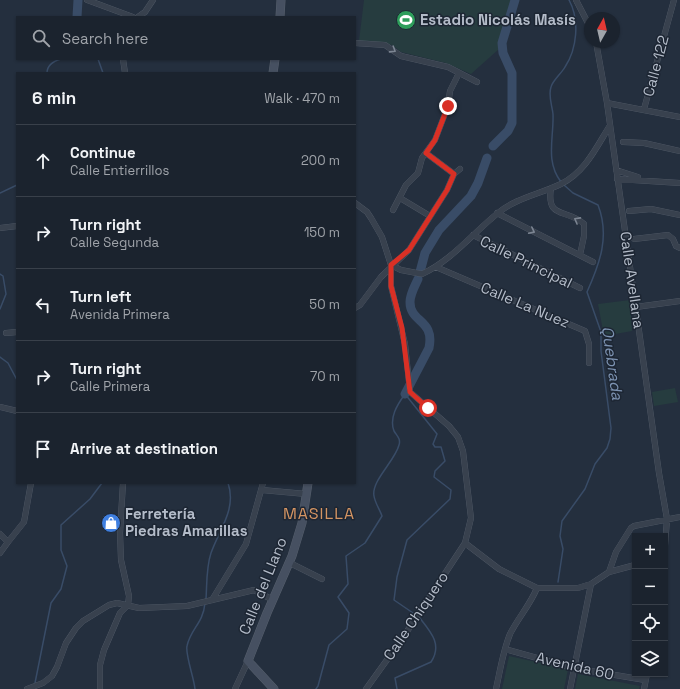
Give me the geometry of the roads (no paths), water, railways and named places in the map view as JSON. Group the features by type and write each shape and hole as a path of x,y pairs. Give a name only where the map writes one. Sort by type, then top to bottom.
{"main road":[{"path":"280,16 281,0"},
{"path":"273,72 275,60"},
{"name":"Calle del Llano","path":"248,660 290,563 302,523 308,484"},
{"path":"248,660 274,689"}],"street":[{"path":"87,0 131,16"},
{"path":"139,16 145,12 153,0"},
{"path":"576,0 584,15"},
{"name":"Calle 122","path":"644,109 674,0"},
{"path":"356,43 385,45 401,56 438,64 459,72 477,82"},
{"name":"Calle Avellana","path":"597,48 667,519 666,533"},
{"path":"123,60 125,72"},
{"path":"393,210 406,185 418,173 422,158 439,131 448,106 450,91 459,72"},
{"path":"606,103 680,117"},
{"path":"356,204 367,212 382,237 391,265 401,270 422,274 436,267 497,213 523,198 562,183 582,169 591,158 609,126"},
{"path":"623,142 644,143 680,151"},
{"path":"426,153 454,174"},
{"path":"356,307 360,305 391,265 409,250 454,174 460,169"},
{"path":"616,170 648,180"},
{"path":"617,179 680,183"},
{"path":"551,188 550,200 553,208 584,224 584,236 580,255"},
{"path":"400,198 430,216"},
{"path":"629,211 650,209 680,215"},
{"path":"497,213 593,262"},
{"path":"0,228 16,226"},
{"name":"Calle Principal","path":"473,235 580,288"},
{"path":"634,239 668,235 676,246 680,248"},
{"name":"Calle Chiquero","path":"366,689 402,639 465,543 471,518 463,451 458,437 449,426 410,392 404,338 391,286 391,265"},
{"name":"Calle La Nuez","path":"436,267 585,331 588,344 589,363"},
{"path":"636,307 680,301"},
{"path":"6,333 16,332"},
{"path":"0,407 16,411"},
{"path":"0,553 24,522 31,484"},
{"path":"100,689 100,665 104,650 120,613 128,605 129,596 121,560 123,484"},
{"path":"212,600 246,544 263,484"},
{"path":"262,490 306,494"},
{"path":"609,572 616,552 631,528 634,526 680,517"},
{"path":"0,534 8,542"},
{"path":"465,543 499,569 537,588 567,589 591,584 609,572 632,566"},
{"path":"290,563 322,579"},
{"path":"570,689 591,584"},
{"path":"496,689 505,649 518,619 533,599 537,588"},
{"path":"27,689 44,683 52,676 58,667 66,643 76,628 83,621 109,605 117,604 139,608 166,608 203,603 254,590 273,600"},
{"name":"Avenida 60","path":"505,649 573,668 645,680"},
{"path":"234,689 248,660"},
{"path":"644,689 646,677"}],"waterway":[{"path":"77,16 78,0"},
{"path":"493,146 508,131 512,123 512,73 503,53 502,43 515,0"},
{"name":"Quebrada","path":"561,182 556,174 552,158 551,149 553,114 550,100 550,90 555,79 569,60 576,34 575,16 569,0"},
{"path":"47,72 51,64 58,60"},
{"path":"98,60 103,72"},
{"path":"420,272 425,253 439,230 471,196 478,183 487,158"},
{"path":"0,193 16,185"},
{"name":"Quebrada","path":"558,582 563,549 560,536 562,521 585,489 595,464 607,448 611,428 601,351 601,332 587,292 596,271 602,249 602,216 598,205 573,193 564,185"},
{"path":"0,274 3,276 6,294 0,309"},
{"path":"405,394 429,348 429,332 426,326 411,309 411,296 418,279"},
{"path":"0,357 8,363 16,378"},
{"path":"316,689 329,645 347,629 349,613 338,597 348,584 346,556 365,543 382,516 376,504 374,490 399,445 399,439 394,431 392,421 397,407 405,394 437,434 433,444 435,447 441,447 445,461 435,471 434,477 451,490 450,499 407,540 397,577 394,600 416,615"},
{"path":"35,683 51,603 61,589 67,566 61,550 61,525 90,499 101,484"},
{"path":"206,599 209,559 229,511 230,493 228,484"},
{"path":"195,689 187,655 187,646 191,635 202,616 205,603"},
{"path":"397,689 395,678 431,662 436,649 434,638 419,617"}],"place":[{"name":"Estadio Nicolás Masís","path":"406,20"},
{"name":"Ferretería Piedras Amarillas","path":"111,523"}],"district":[{"name":"MASILLA","path":"319,513"}]}
